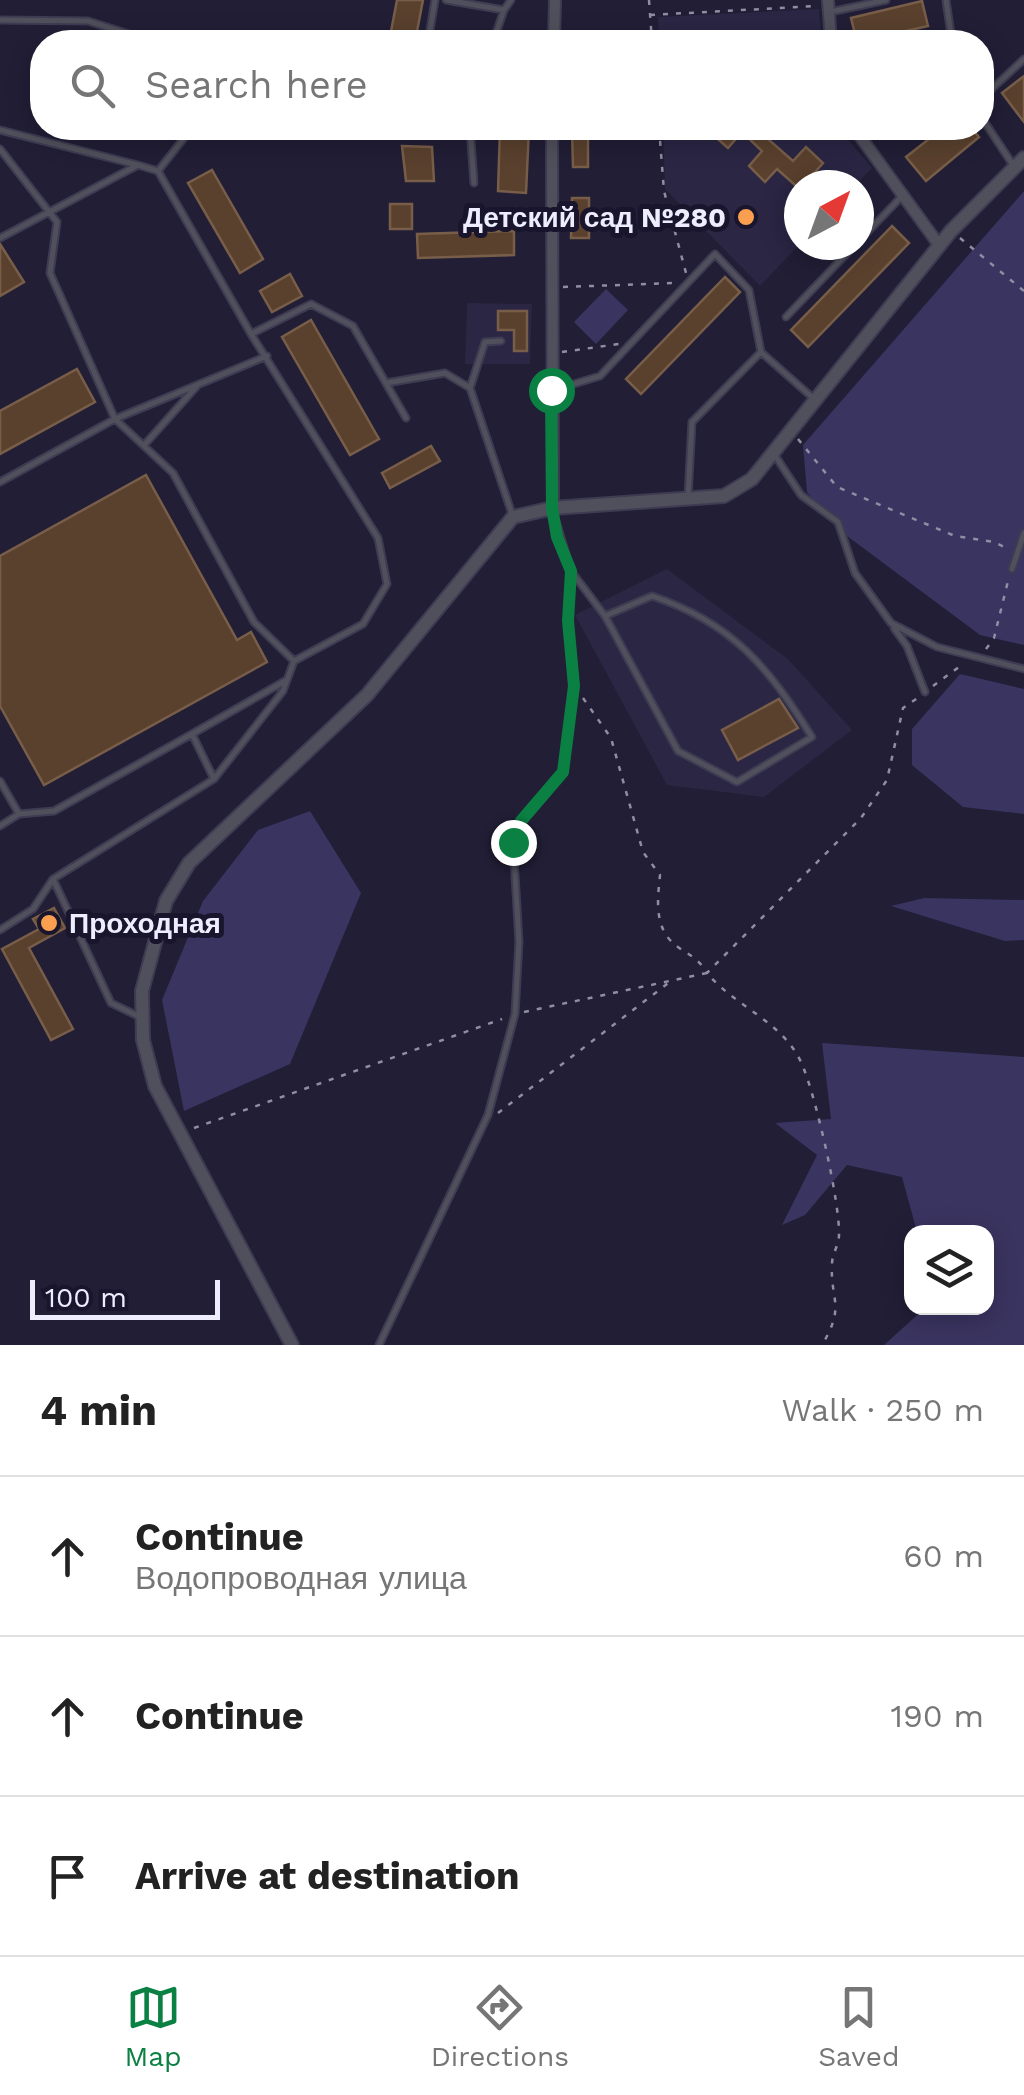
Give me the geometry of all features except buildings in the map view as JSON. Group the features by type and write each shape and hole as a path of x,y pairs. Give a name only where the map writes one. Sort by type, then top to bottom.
{"street":[{"path":"554,30 555,0"},
{"path":"552,140 552,508"},
{"path":"863,140 939,245"},
{"path":"292,1345 155,1086 143,1040 142,991 166,901 189,864 367,695 513,517 552,508 724,496 752,479 950,231 1019,162"}],"lane":[{"path":"430,30 435,0"},
{"path":"446,0 504,10"},
{"path":"497,30 510,0"},
{"path":"829,6 886,0"},
{"path":"946,0 950,30"},
{"path":"0,20 88,20 118,30"},
{"path":"994,87 1024,59"},
{"path":"0,130 30,138"},
{"path":"994,132 1019,162"},
{"path":"0,930 33,909 53,879 214,779 287,680 294,662 363,624 386,584 378,538 251,334 158,172 39,140"},
{"path":"158,172 183,140"},
{"path":"471,140 474,184"},
{"path":"0,149 57,222 50,273 114,420 146,443 174,473 254,622 294,662"},
{"path":"0,238 138,165"},
{"path":"874,226 903,196"},
{"path":"551,390 600,376 715,254 749,290 761,352 815,400"},
{"path":"786,317 841,260"},
{"path":"251,334 311,304 353,326 406,418"},
{"path":"501,341 485,342 470,388 513,517"},
{"path":"688,497 692,422 761,352"},
{"path":"0,482 114,420 267,356"},
{"path":"386,383 445,374 470,388"},
{"path":"146,443 199,384"},
{"path":"773,452 801,494 838,522 855,573 907,646 925,692"},
{"path":"552,508 557,537 571,571 605,616 678,751 737,782 812,737 774,675 751,651 671,602 652,596 605,616"},
{"path":"1012,569 1024,533"},
{"path":"378,1345 480,1128 515,1014 519,942 513,842 521,821 563,772 574,686 568,621 571,571"},
{"path":"890,623 937,647 1024,669"},
{"path":"0,826 19,814 54,810 287,680"},
{"path":"192,734 214,779"},
{"path":"0,781 19,814"},
{"path":"53,879 110,1003 142,1018"}],"path":[{"path":"649,0 651,30"},
{"path":"650,15 829,6"},
{"path":"551,288 689,282 664,192 660,140"},
{"path":"950,231 1024,291"},
{"path":"551,353 632,342"},
{"path":"791,430 836,487 955,536 994,542 1016,552"},
{"path":"179,1134 515,1014 707,973 862,818 887,780 903,708 975,658 994,638 1012,569"},
{"path":"574,686 611,738 643,852 660,875 657,911 670,940 696,954 707,973 770,1024 801,1061 824,1143 840,1236 832,1264 838,1302 822,1345"},
{"path":"480,1128 672,980"}],"shaded area":[{"path":"819,9 821,30 659,30 658,17"},
{"name":"Детский сад №280","path":"663,140 848,140 872,168 784,170 785,260 760,286 665,189"},
{"path":"1024,191 1024,645 980,635 839,530 807,492 803,445"},
{"path":"606,289 628,310 596,344 574,322"},
{"path":"467,303 532,304 530,364 465,364"},
{"path":"667,569 788,659 852,730 764,797 667,785 575,615"},
{"path":"960,674 1024,689 1024,814 963,807 912,765 912,729"},
{"path":"310,811 361,893 290,1064 184,1111 162,1000 203,901 258,830"},
{"path":"924,898 1024,900 1024,940 1005,941 891,906"},
{"path":"822,1043 1024,1057 1024,1345 884,1345 917,1315 994,1315 994,1225 915,1225 902,1177 847,1165 805,1215 782,1225 817,1155 775,1123 831,1119"}],"place":[{"name":"Детский сад №280","path":"746,217"},
{"name":"Проходная","path":"49,923"}],"route":[{"path":"513,842 521,821 563,772 574,686 568,621 571,571 557,537 552,508 551,390"}]}
